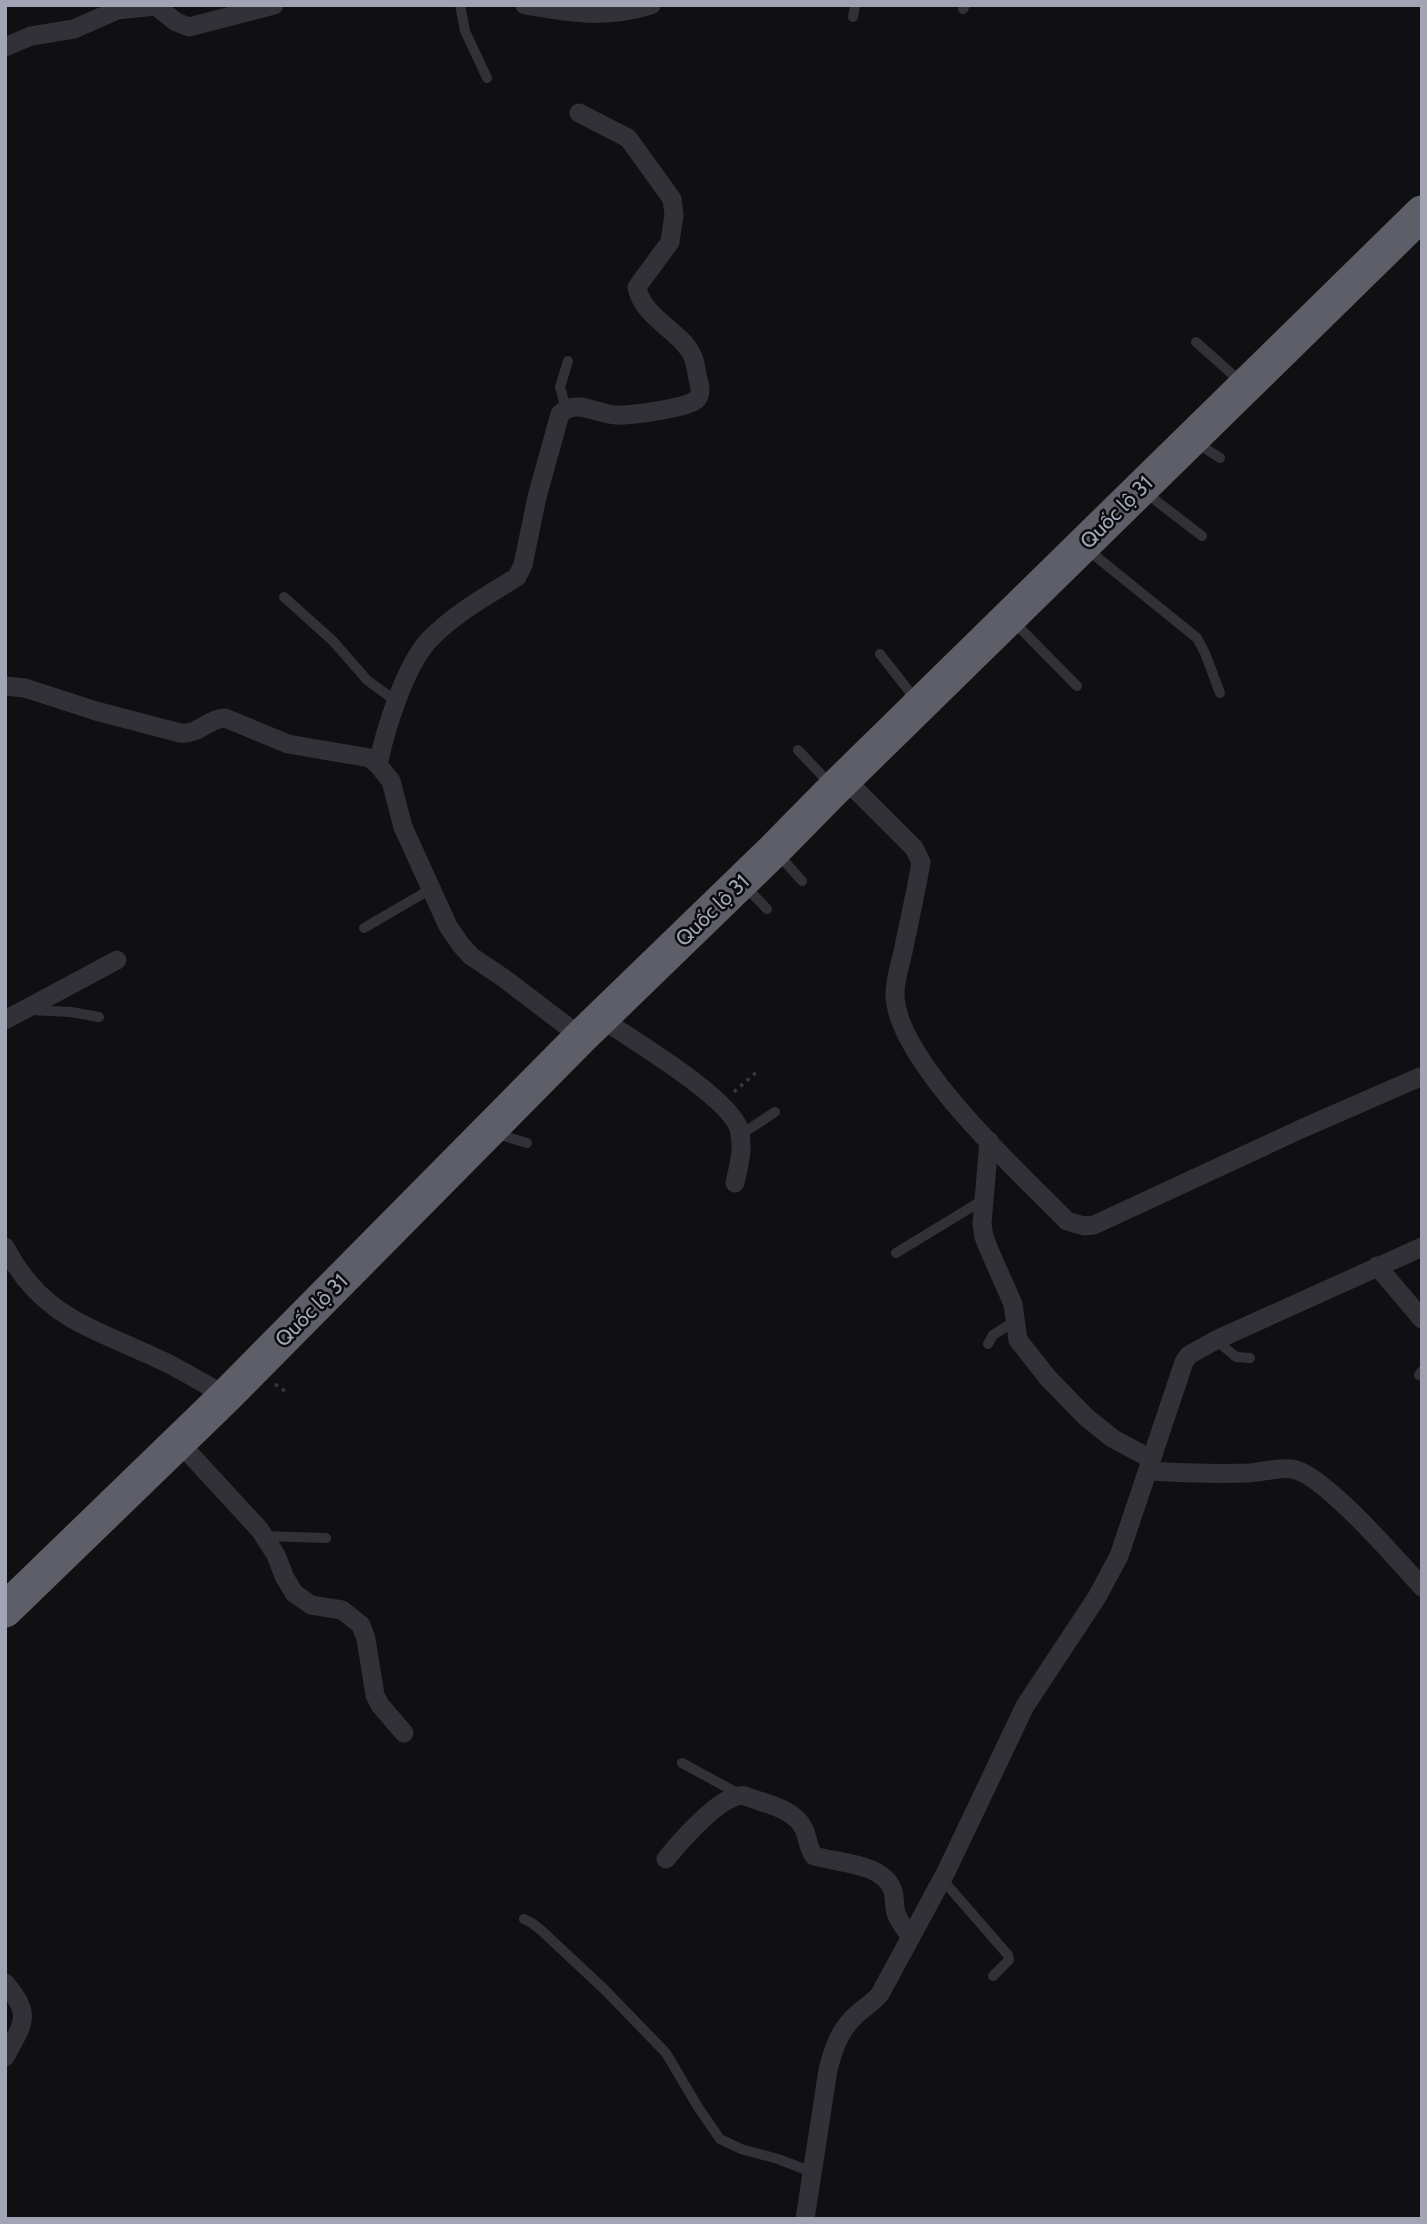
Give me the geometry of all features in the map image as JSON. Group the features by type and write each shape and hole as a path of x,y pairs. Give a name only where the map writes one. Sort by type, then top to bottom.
{"highway":[{"name":"Quốc lộ 31","path":"5,1610 226,1396 591,1028 1422,213"}],"street":[{"path":"5,47 31,36 75,29 117,10 156,6 176,22 189,27 274,5"},
{"path":"524,5 597,15 630,12 651,5"},
{"path":"378,765 384,737 397,702 416,658 428,641 449,622 517,577 558,421 566,409 584,407 606,414 636,414 684,405 699,395 700,387 690,350 642,303 638,287 670,242 674,215 672,199 628,138 579,113"},
{"path":"5,686 25,688 96,711 180,733 189,734 216,719 225,718 288,744 370,758 391,781 403,827 431,889 448,926 471,956 505,979 591,1028 693,1082 725,1108 740,1135 742,1156 734,1183"},
{"path":"840,784 918,854 922,862 894,991 898,1016 905,1034 916,1053 969,1122 1067,1221 1084,1226 1094,1225 1420,1077"},
{"path":"5,1020 117,960"},
{"path":"989,1141 984,1237 1010,1296 1018,1340 1048,1378 1086,1417 1149,1465 1224,1473 1291,1468 1298,1470 1325,1487 1422,1587"},
{"path":"5,1247 30,1286 65,1315 169,1364 226,1396"},
{"path":"805,2219 834,2046 846,2025 880,1994 942,1879 1025,1706 1097,1597 1119,1556 1184,1362 1189,1355 1216,1340 1422,1247"},
{"path":"1377,1266 1422,1319"},
{"path":"178,1441 263,1536 276,1555 294,1592 311,1605 342,1610 361,1625 366,1639 375,1695 404,1734"},
{"path":"666,1859 696,1824 730,1799 740,1795 790,1814 803,1828 814,1856 853,1862 883,1877 890,1884 896,1912 911,1937"},
{"path":"5,1983 24,2011 19,2030 5,2057"}],"lane":[{"path":"460,5 466,31 487,78"},
{"path":"853,16 855,5"},
{"path":"1196,342 1245,386"},
{"path":"566,409 560,387 568,361"},
{"path":"1191,439 1220,458"},
{"path":"1140,489 1202,536"},
{"path":"1082,546 1197,638 1220,693"},
{"path":"284,597 333,641 367,680 397,702"},
{"path":"1010,618 1077,686"},
{"path":"880,654 920,705"},
{"path":"798,750 840,784"},
{"path":"774,850 802,881"},
{"path":"741,882 767,909"},
{"path":"364,928 431,889"},
{"path":"26,1010 71,1012 99,1017"},
{"path":"740,1135 775,1112"},
{"path":"487,1132 527,1143"},
{"path":"896,1253 984,1200"},
{"path":"988,1344 993,1335 1015,1320"},
{"path":"1216,1340 1236,1357 1250,1358"},
{"path":"263,1536 326,1538"},
{"path":"682,1763 740,1795"},
{"path":"942,1879 1008,1955 1009,1960 993,1976"},
{"path":"524,1920 542,1931 605,1990 666,2053 720,2139 741,2149 812,2172"}],"path":[{"path":"720,1104 759,1070"}]}
